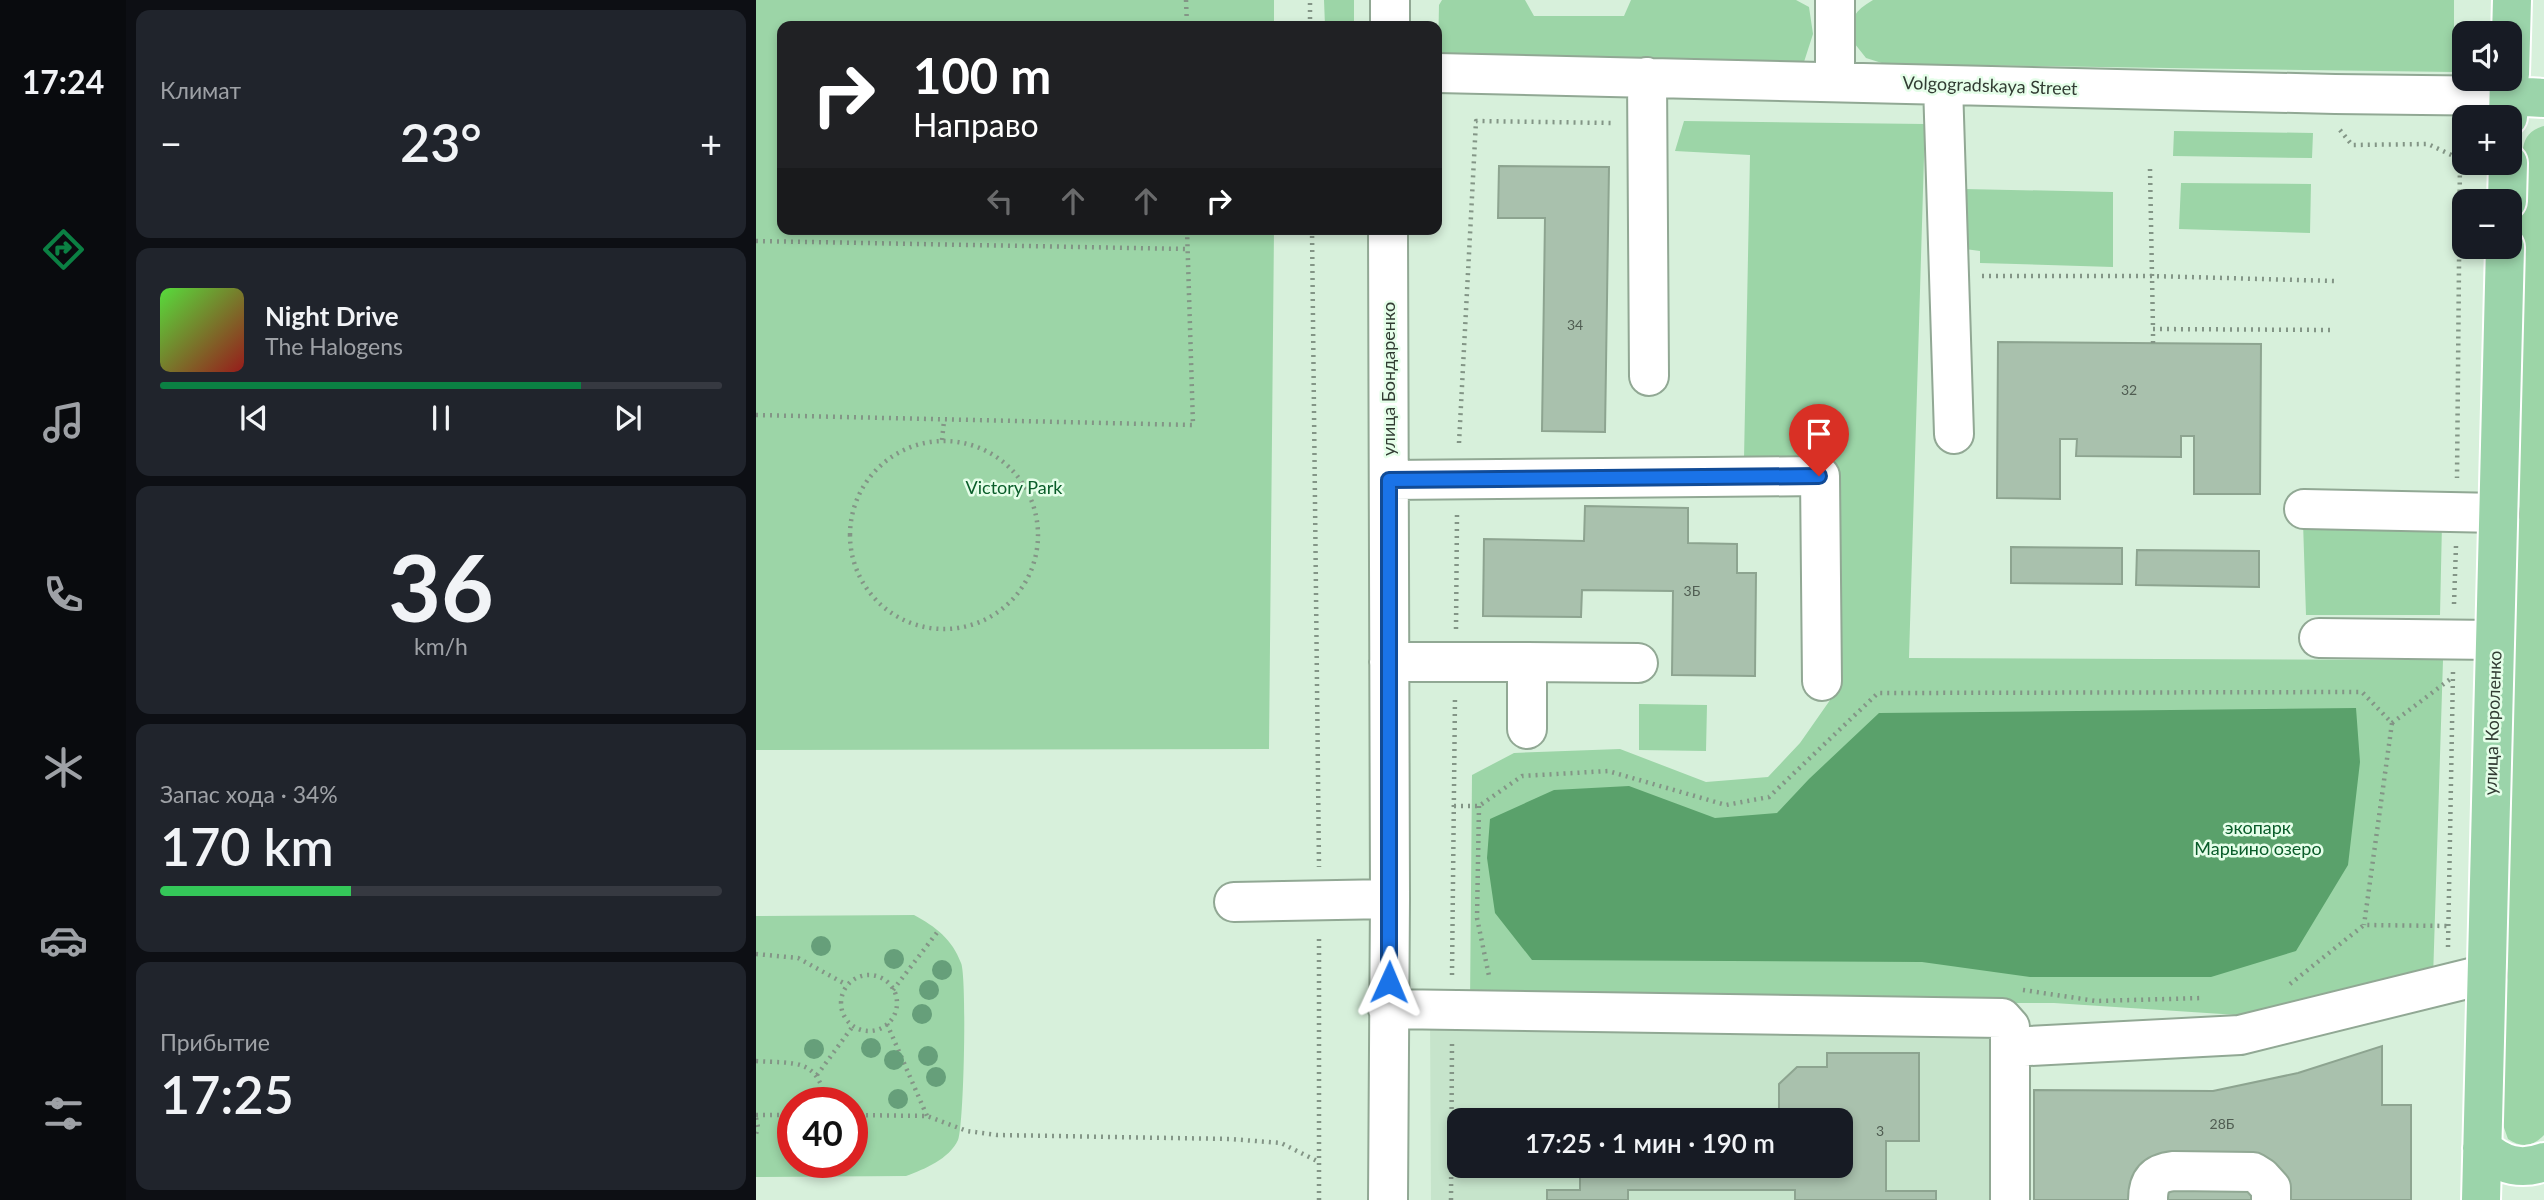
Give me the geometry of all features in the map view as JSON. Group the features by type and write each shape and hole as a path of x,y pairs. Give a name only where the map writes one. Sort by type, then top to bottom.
{"main road":[{"path":"2512,0 2516,93"},
{"name":"улица Короленко","path":"2481,1200 2505,259"},
{"path":"2482,1148 2511,1166 2524,1167 2544,1162"}],"street":[{"path":"1390,0 1390,21"},
{"path":"1835,0 1835,81"},
{"name":"Volgogradskaya Street","path":"1442,73 2334,94 2516,93"},
{"path":"1647,77 1649,376"},
{"path":"1943,85 1954,434"},
{"name":"улица Бондаренко","path":"1388,235 1391,900 1388,1200"},
{"path":"1389,480 1819,476 1822,681"},
{"path":"2304,509 2499,513"},
{"path":"2319,638 2496,640"},
{"path":"1389,662 1638,663"},
{"path":"1527,662 1527,729"},
{"path":"1234,902 1391,900"},
{"path":"2010,1047 2240,1035 2487,974"},
{"path":"1388,1009 2002,1018 2010,1027 2010,1200"},
{"path":"2148,1200 2148,1188 2152,1180 2164,1172 2174,1171 2253,1172 2271,1188 2271,1200"}],"path":[{"path":"1186,0 1186,21"},
{"path":"1310,0 1310,21"},
{"path":"2150,169 2153,343"},
{"path":"2449,984 2460,175"},
{"path":"756,415 1192,425 1187,235"},
{"path":"1312,235 1319,900 1318,1200"},
{"path":"756,241 1187,249"},
{"path":"1950,276 2152,276 2334,281"},
{"path":"2153,329 2334,330"},
{"path":"942,440 944,421"},
{"path":"942,440 980,447 1011,469 1032,501 1039,538 1027,581 1014,598 997,613 977,623 955,629 922,626 891,613 874,598 861,581 849,538 851,517 858,496 869,478 883,463 911,447 942,440"},
{"path":"2364,925 2392,723 2453,677"},
{"path":"1454,806 1479,806 1522,776 1608,771 1726,805 1769,797 1878,693 2362,692 2392,723"},
{"path":"1479,806 1477,918 1490,981"},
{"path":"893,990 939,930"},
{"path":"756,954 798,958 847,985"},
{"path":"863,975 872,975 888,983 893,990 896,1008 887,1024 870,1031 853,1026 842,1011 841,1001 847,985 863,975"},
{"path":"887,1024 927,1116"},
{"path":"817,1075 853,1026"},
{"path":"756,1061 802,1064 817,1075 823,1087"},
{"path":"868,1115 927,1116 967,1131 997,1135 1230,1139 1281,1143 1319,1162"},
{"path":"756,1133 756,1117 777,1116"}],"shaded area":[{"name":"экопарк Марьино озеро","path":"2356,708 2360,762 2348,865 2296,951 2211,977 2030,977 1922,962 1532,960 1495,913 1487,858 1490,819 1554,790 1629,786 1715,818 1777,813 1879,713"},
{"path":"1430,1015 2005,1024 2005,1200 1431,1200"}],"green space":[{"name":"Victory Park","path":"756,0 1274,0 1274,21 777,21 777,235 1274,235 1269,749 756,750"},
{"path":"1324,0 1354,0 1354,21 1325,21"},
{"path":"1442,0 1525,0 1534,16 1624,16 1631,0 1796,0 1809,7 1813,34 1803,65 1442,55 1439,5"},
{"path":"1873,0 2454,0 2452,72 1885,64 1866,58 1851,39 1852,25 1861,8"},
{"name":"экопарк Марьино озеро","path":"1684,121 1925,124 1909,658 2443,660 2433,979 2314,1020 2054,1003 1470,1004 1472,775 1514,753 1620,749 1706,782 1768,777 1800,743 1835,693 1828,460 1744,459 1750,155 1675,151"},
{"path":"2544,126 2544,1135 2536,1142 2522,1145 2508,1139 2502,1122 2523,148 2525,140 2536,129"},
{"path":"2174,131 2313,133 2312,158 2173,156"},
{"path":"2181,183 2311,184 2310,233 2179,229"},
{"path":"1964,189 2113,192 2113,267 1980,263 1980,251 1965,249"},
{"path":"2303,522 2442,523 2440,615 2306,615"},
{"path":"1639,704 1707,705 1706,751 1639,750"},
{"path":"914,915 936,929 948,940 957,955 963,974 962,1108 958,1140 954,1147 943,1158 906,1176 868,1176 868,1087 777,1087 777,1177 756,1177 756,916"}],"building":[{"path":"1499,166 1609,167 1605,432 1542,431 1545,218 1498,218"},
{"path":"1998,342 2261,344 2260,494 2194,494 2194,436 2181,436 2181,457 2076,456 2077,439 2060,439 2060,499 1997,498"},
{"path":"1585,506 1688,508 1688,543 1737,544 1737,573 1756,573 1755,676 1672,675 1673,591 1582,590 1581,617 1483,616 1484,539 1584,541"},
{"path":"2011,547 2122,548 2122,584 2011,583"},
{"path":"2137,550 2259,551 2259,587 2136,585"},
{"path":"2382,1046 2382,1105 2411,1105 2411,1200 2034,1200 2034,1090 2213,1091 2298,1073"},
{"path":"1827,1053 1919,1053 1919,1141 1886,1141 1886,1191 1936,1191 1936,1200 1795,1200 1795,1190 1628,1190 1628,1200 1547,1200 1547,1190 1580,1190 1580,1178 1853,1178 1853,1108 1779,1108 1779,1084 1797,1067 1827,1067"}],"route":[{"path":"1389,982 1389,480 1819,476"}]}
